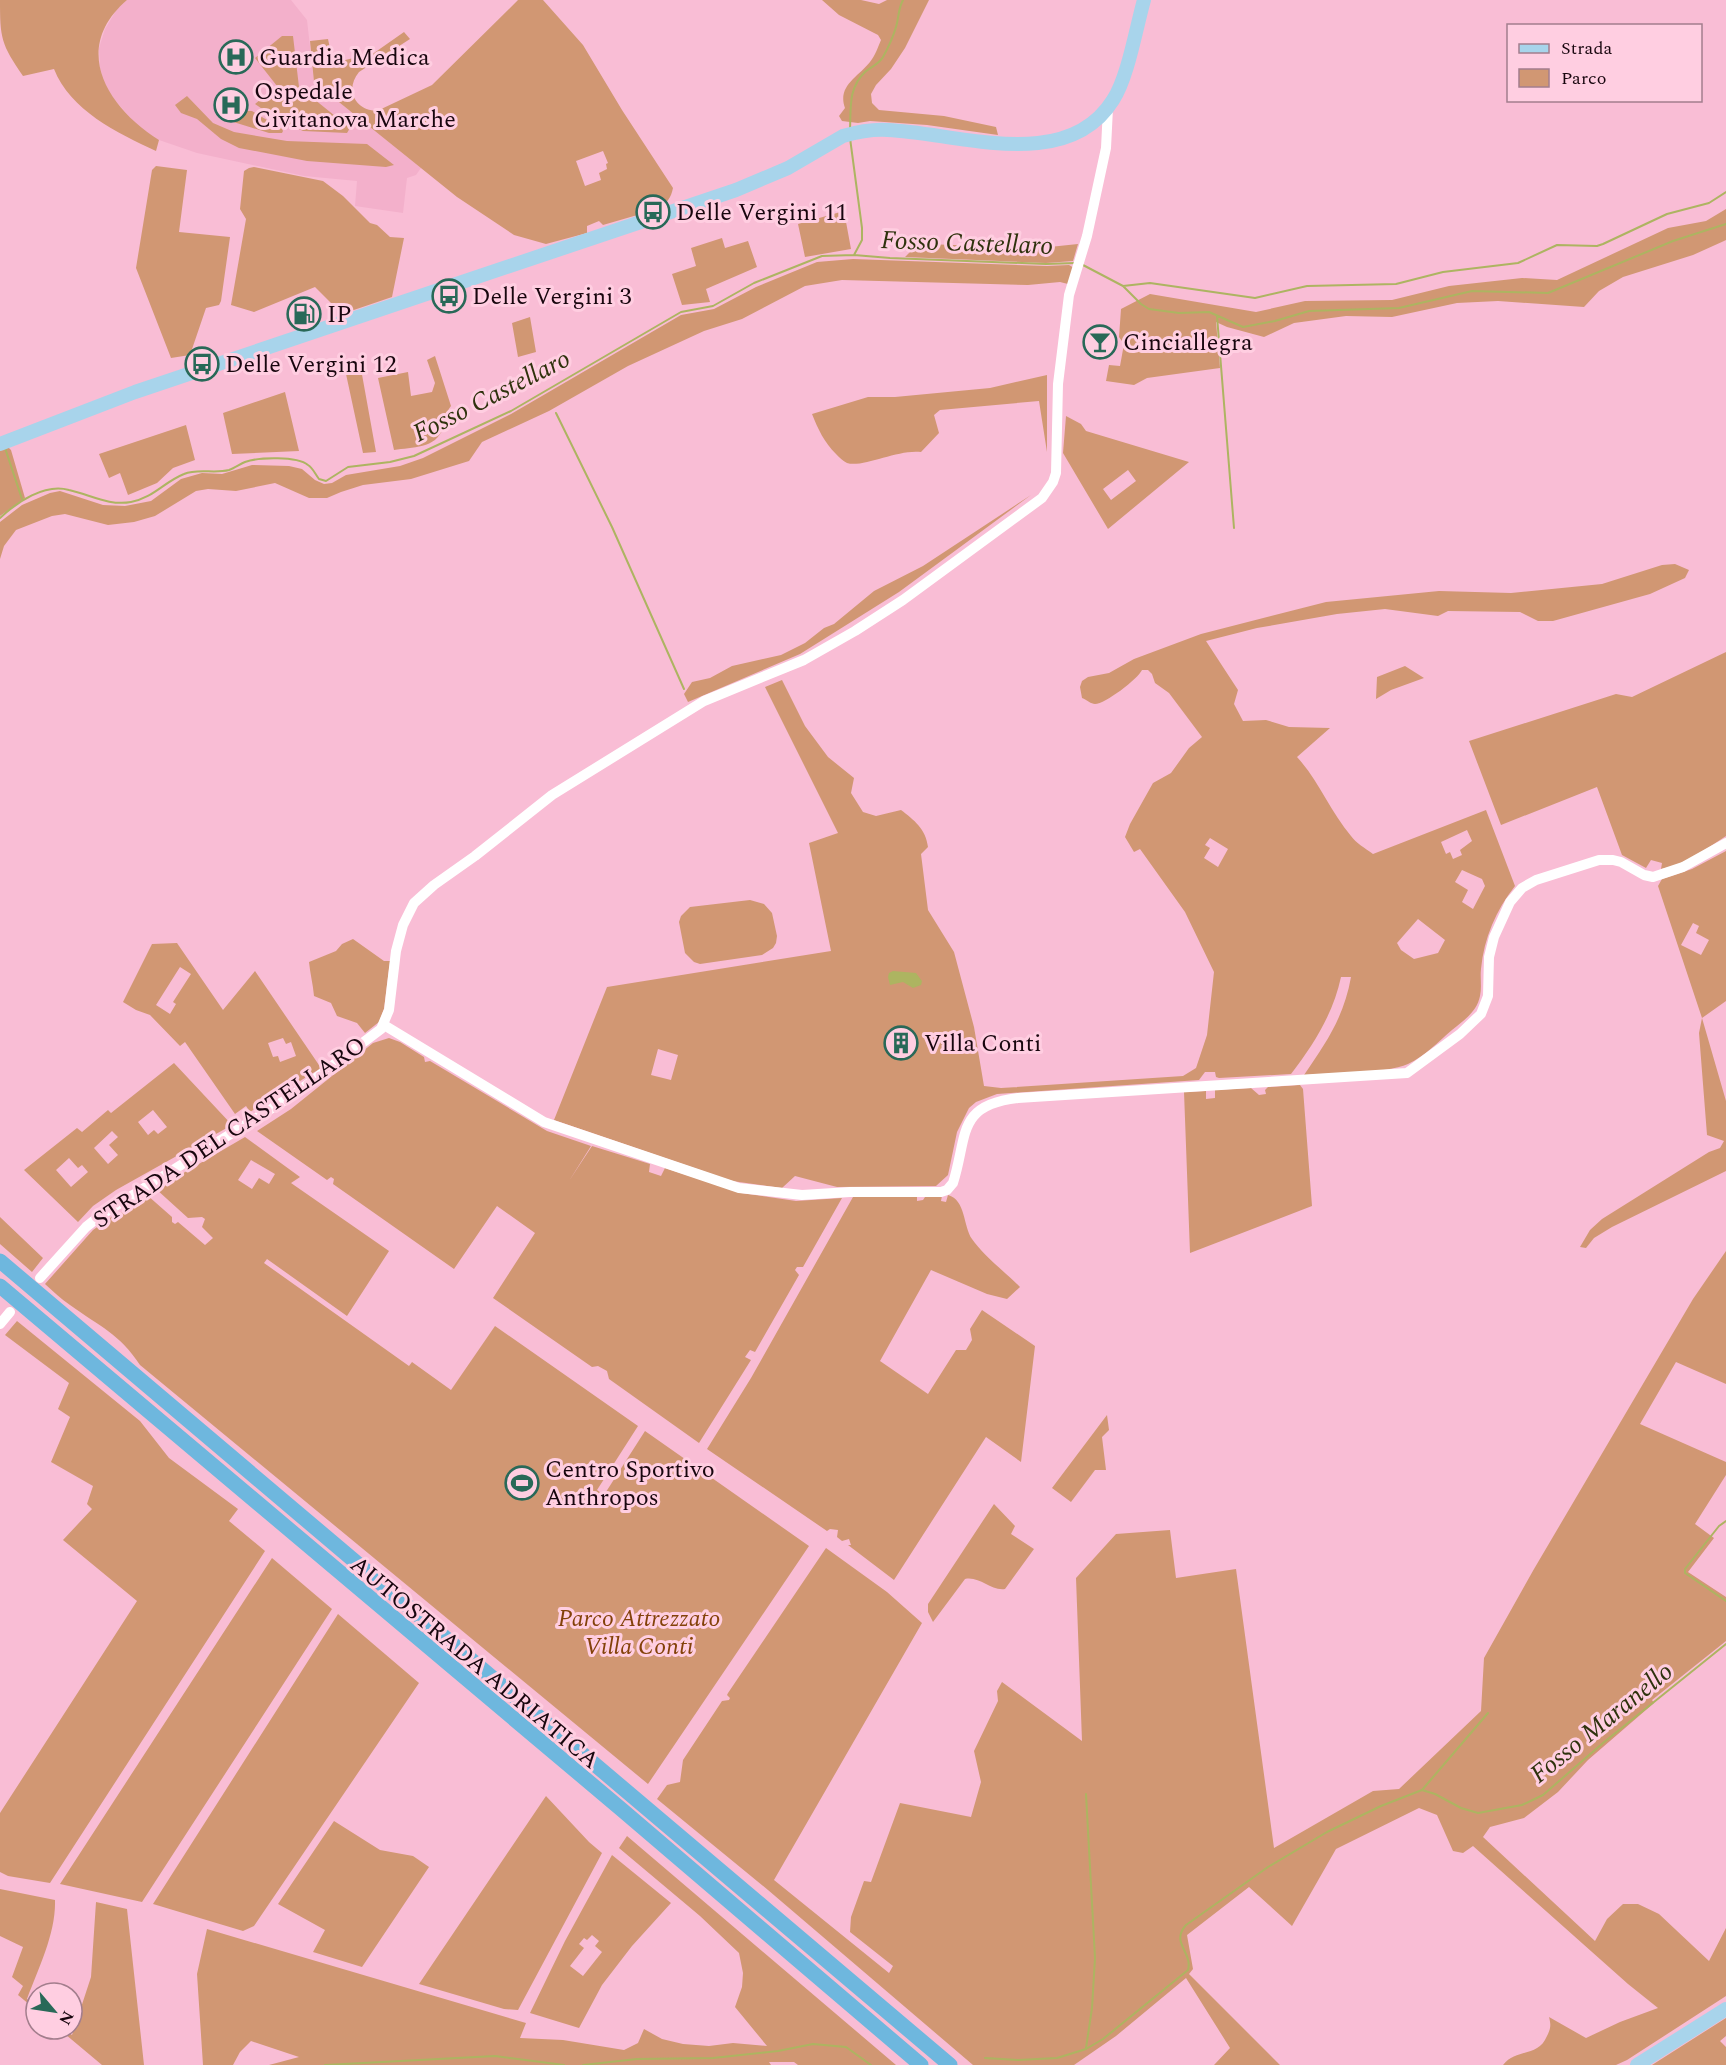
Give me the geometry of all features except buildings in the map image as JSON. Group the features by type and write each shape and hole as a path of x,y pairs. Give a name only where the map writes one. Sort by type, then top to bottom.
{"highway":[{"name":"AUTOSTRADA ADRIATICA","path":"0,1261 950,2065"},
{"name":"AUTOSTRADA ADRIATICA","path":"0,1286 921,2065"}],"main road":[{"path":"5,442 135,392 736,190 780,171 843,136 864,131 886,130 1015,145 1046,144 1075,134 1100,117 1108,108 1120,86 1144,0"},
{"path":"1637,2065 1726,2008"}],"street":[{"name":"STRADA DEL CASTELLARO","path":"40,1278 86,1227 101,1215 296,1093 384,1025 390,1006 396,951 403,925 414,903 434,885 475,856 552,795 704,701 804,660 855,631 903,600 1042,498 1053,482 1056,472 1058,384 1069,295 1106,148 1108,108"},
{"path":"384,1025 544,1122 739,1188 802,1195 850,1192 941,1192 947,1190 953,1183 969,1124 979,1110 995,1102 1018,1098 1407,1073 1460,1034 1481,1014 1488,996 1489,957 1494,937 1510,903 1522,888 1536,880 1599,860 1621,862 1644,875 1653,877 1683,867 1726,843"},
{"path":"0,1324 10,1312"}],"shaded area":[{"name":"Ospedale Civitanova Marche","path":"127,0 291,0 307,20 314,82 421,168 416,175 407,178 403,213 355,206 357,181 304,176 197,153 159,140 140,129 113,98 104,84 100,68 99,48 105,29 117,9"},
{"path":"893,971 916,973 922,981 921,985 913,988 903,982 890,985 888,977"}],"green space":[{"path":"0,0 127,0 110,19 101,38 99,57 103,76 111,95 124,112 159,140 156,151 96,119 71,97 61,84 54,69 23,76 3,40"},
{"path":"518,0 543,0 583,45 673,188 671,195 658,209 603,225 599,221 587,226 587,233 546,244 514,235 457,197 314,82 310,41 328,39 333,63 374,53 404,32 410,39 359,72 352,92 358,103 369,110 377,111 432,85","holes":["603,151 608,163 606,164 607,169 599,173 601,180 585,186 576,161"]},
{"path":"822,0 861,0 879,4 887,0 929,0 905,48 871,94 872,103 879,110 944,116 996,127 998,135 927,125 842,121 839,116 845,108 843,100 846,88 872,60 881,40 878,35 839,15"},
{"path":"282,36 293,36 299,87 350,128 347,133 303,131 274,117 255,104 277,86 255,58"},
{"path":"187,96 213,123 234,132 287,141 367,144 394,165 386,167 307,161 239,148 221,139 197,119 181,113 175,105"},
{"path":"228,110 252,111 283,131 282,133 269,133 227,120"},
{"path":"156,166 187,170 179,232 230,237 221,301 219,305 206,308 190,355 171,358 136,268 152,170"},
{"path":"254,167 323,181 343,196 370,223 377,225 390,237 404,238 392,297 342,314 315,287 254,312 231,305 246,219 240,209 244,171"},
{"path":"1726,209 1726,240 1693,255 1623,277 1599,291 1584,307 1498,301 1457,303 1392,317 1346,316 1294,323 1264,337 1216,322 1220,368 1147,378 1134,385 1106,381 1109,365 1120,366 1124,344 1119,337 1121,309 1150,294 1256,312 1305,301 1392,300 1449,286 1522,278 1557,280 1668,228 1706,221"},
{"path":"844,211 851,249 805,257 798,224"},
{"path":"722,238 725,248 748,241 757,267 706,289 710,302 682,305 672,274 696,266 691,248"},
{"path":"925,244 1040,248 1078,244 1073,261 1046,263 905,257 914,248"},
{"path":"853,259 1069,265 1076,269 1072,285 1060,282 1028,285 842,280 805,286 742,319 704,331 628,366 549,411 482,442 469,461 411,479 363,485 327,498 309,498 275,483 236,491 208,489 196,491 155,516 134,522 108,525 65,514 52,516 16,530 4,546 0,559 0,522 22,505 50,493 60,491 103,505 125,506 151,501 181,479 202,473 222,474 252,465 289,466 302,469 324,484 332,483 346,475 400,466 423,458 511,414 681,315 714,309 756,287 817,262"},
{"path":"530,317 536,352 518,357 512,323"},
{"path":"435,356 451,406 446,414 440,435 423,446 394,450 378,378 408,372 411,396 432,392 435,383 427,360"},
{"path":"361,369 376,452 363,453 346,374"},
{"path":"1047,375 1047,452 1039,401 940,410 934,415 939,433 921,452 902,453 854,464 847,463 832,449 812,414 868,397 895,397 990,388"},
{"path":"285,392 299,451 232,454 223,413"},
{"path":"1066,416 1081,424 1086,431 1189,462 1108,529 1063,453","holes":["1128,470 1136,481 1111,500 1103,489"]},
{"path":"186,425 195,460 173,468 157,483 128,495 120,473 109,478 99,454"},
{"path":"8,447 11,450 25,498 0,516 0,451"},
{"path":"1031,495 899,592 800,654 688,702 684,694 692,682 710,678 732,666 781,655 805,643 824,628 834,624 874,591 923,566"},
{"path":"1675,564 1689,570 1685,578 1650,594 1553,621 1538,621 1520,612 1448,611 1438,616 1385,609 1337,614 1257,628 1206,641 1238,690 1234,704 1243,721 1266,720 1289,727 1330,728 1297,757 1351,836 1373,854 1486,810 1515,886 1502,905 1488,935 1481,969 1481,993 1476,1007 1465,1020 1408,1064 1386,1070 1304,1075 1327,1040 1344,1005 1351,977 1341,977 1333,1004 1322,1028 1291,1074 1219,1078 1216,1077 1215,1072 1205,1072 1199,1080 997,1094 976,1102 969,1108 957,1132 948,1175 936,1186 837,1187 795,1176 782,1188 732,1181 554,1120 607,987 831,951 809,843 838,833 765,687 782,680 805,726 828,757 854,778 851,793 863,812 876,816 901,810 915,821 925,835 928,847 921,854 928,910 954,952 974,1027 984,1086 1001,1088 1183,1076 1196,1068 1207,1035 1214,972 1185,912 1140,849 1134,852 1125,837 1153,783 1171,773 1189,748 1202,737 1169,693 1155,683 1148,670 1142,670 1121,690 1095,704 1082,698 1080,687 1082,681 1088,677 1109,673 1134,659 1201,634 1326,602 1439,591 1511,593 1602,584 1662,565","holes":["1467,830 1472,841 1460,850 1462,855 1453,859 1450,852 1446,854 1441,842","1210,838 1228,849 1218,867 1204,858 1210,848 1205,845","1462,870 1482,879 1485,886 1473,909 1462,902 1468,890 1455,882","1418,919 1445,940 1438,953 1414,959 1401,950 1397,943","658,1049 678,1055 671,1080 651,1075"]},
{"path":"1726,652 1726,836 1678,864 1661,869 1662,863 1651,860 1646,868 1622,855 1597,787 1501,825 1469,741 1616,694 1632,697"},
{"path":"1405,666 1424,678 1391,690 1376,699 1377,677"},
{"path":"1726,851 1726,1001 1702,1018 1658,886 1662,879 1692,869","holes":["1693,923 1699,926 1696,933 1709,940 1701,955 1681,945"]},
{"path":"750,900 764,904 772,913 777,936 773,948 762,955 700,964 694,962 685,953 679,922 681,916 690,907"},
{"path":"353,939 384,961 390,961 384,1009 379,1022 365,1033 357,1023 337,1016 331,1003 314,996 309,966 309,962 336,951 342,944"},
{"path":"177,943 223,1010 255,971 321,1068 250,1112 246,1106 235,1114 185,1042 180,1046 150,1015 123,1002 152,944","holes":["180,967 191,974 173,1002 176,1004 170,1014 156,1005","283,1038 286,1044 291,1042 296,1056 280,1062 278,1056 273,1057 268,1043"]},
{"path":"1702,1018 1726,1101 1726,1171 1612,1227 1594,1238 1586,1248 1580,1247 1590,1230 1602,1219 1709,1152 1720,1148 1724,1141 1707,1135 1699,1033"},
{"path":"389,1038 424,1057 425,1062 430,1061 547,1131 591,1146 569,1181 592,1146 650,1164 649,1172 661,1176 665,1168 741,1193 796,1201 842,1198 803,1267 797,1267 795,1270 799,1275 755,1352 750,1350 745,1357 751,1360 699,1443 609,1379 607,1371 598,1366 592,1367 493,1298 535,1233 497,1206 454,1269 333,1184 334,1179 331,1177 327,1180 257,1131 291,1109 373,1043"},
{"path":"174,1063 232,1125 116,1190 93,1206 78,1222 24,1170 77,1128 82,1132 108,1110 111,1113","holes":["153,1110 167,1127 158,1134 154,1130 148,1135 138,1122","112,1131 118,1137 109,1145 118,1155 108,1164 94,1148","69,1158 78,1168 82,1165 88,1172 71,1187 56,1170"]},
{"path":"1300,1085 1303,1089 1312,1206 1190,1253 1184,1092 1206,1091 1206,1099 1215,1098 1215,1090 1251,1088 1259,1095 1266,1094 1265,1090 1268,1087"},
{"name":"Parco Attrezzato Villa Conti","path":"245,1137 300,1177 291,1183 389,1251 347,1316 267,1259 264,1263 409,1366 412,1362 451,1390 495,1326 638,1426 597,1490 604,1495 645,1431 809,1546 648,1784 140,1365 117,1338 67,1303 45,1284 93,1230 117,1213 128,1212 131,1209 130,1205 147,1195 172,1217 172,1222 175,1224 178,1222 205,1245 213,1238 202,1227 205,1219 202,1217 188,1218 156,1189","holes":["251,1160 275,1174 269,1184 259,1178 252,1189 238,1180"]},
{"path":"948,1195 958,1202 969,1234 976,1245 1020,1287 1007,1299 987,1294 931,1270 880,1361 928,1394 956,1350 966,1350 972,1340 970,1329 982,1310 1035,1346 1021,1462 986,1437 894,1580 848,1545 851,1545 849,1539 842,1541 837,1537 838,1530 827,1531 707,1449 751,1378 853,1197 917,1197 917,1201 925,1197 942,1196 941,1201 946,1202"},
{"path":"0,1217 43,1258 32,1272 0,1244"},
{"path":"1726,1251 1726,1384 1676,1362 1640,1424 1726,1462 1726,1475 1695,1524 1714,1538 1688,1572 1726,1597 1726,1641 1652,1700 1654,1703 1588,1760 1558,1792 1524,1818 1490,1827 1483,1837 1595,1941 1607,1919 1623,1904 1638,1904 1659,1914 1709,1961 1726,1928 1726,1996 1627,2060 1616,2065 1503,2065 1514,2056 1533,2050 1543,2043 1550,2029 1549,2017 1586,2038 1658,2008 1473,1846 1463,1853 1453,1851 1437,1815 1419,1808 1336,1849 1292,1926 1249,1887 1187,1935 1193,1969 1189,1974 1280,2065 1214,2065 1230,2048 1186,1978 1116,2036 1074,2065 973,2065 768,1890 657,1799 667,1785 680,1782 683,1760 722,1701 729,1700 728,1693 826,1548 887,1592 922,1623 774,1880 889,1973 893,1966 850,1932 851,1917 864,1881 871,1882 900,1803 971,1817 981,1782 974,1751 998,1701 997,1691 1002,1682 1082,1741 1076,1578 1116,1534 1170,1530 1176,1578 1236,1569 1274,1848 1373,1791 1399,1789 1481,1711 1484,1658 1693,1299"},
{"path":"17,1321 140,1421 169,1458 238,1509 229,1521 265,1551 50,1883 8,1876 0,1872 0,1813 137,1601 63,1540 92,1509 87,1504 93,1486 51,1462 70,1417 58,1409 69,1383 5,1335"},
{"path":"1107,1415 1109,1430 1102,1437 1106,1470 1095,1470 1071,1502 1052,1488"},
{"path":"994,1504 1015,1526 1011,1534 1034,1549 1005,1589 965,1579 933,1622 928,1612 928,1604"},
{"path":"272,1558 332,1609 142,1902 60,1884"},
{"path":"338,1614 419,1683 254,1926 243,1931 153,1904"},
{"path":"546,1796 602,1853 518,2010 504,2009 419,1984"},
{"path":"334,1821 380,1850 413,1856 429,1867 362,1967 313,1952 325,1930 278,1904"},
{"path":"627,1836 896,2065 798,2065 794,2062 769,2062 771,2065 269,2065 299,2057 251,2041 240,2052 233,2065 203,2065 197,1974 207,1929 526,2023 520,2038 563,2040 624,2050 638,2043 644,2029 662,2039 683,2044 709,2046 733,2043 767,2046 735,2007 742,1987 743,1973 739,1953 700,1916 619,1848"},
{"path":"612,1855 671,1903 632,1946 602,1985 579,2028 530,2013 565,1941","holes":["592,1935 599,1941 595,1946 602,1952 583,1976 570,1966 584,1948 579,1944 584,1938 587,1940"]},
{"path":"0,1889 55,1900 50,1937 34,1981 24,1981 24,2000 18,1995 23,1986 12,1977 23,1947 0,1936"},
{"path":"96,1902 127,1909 144,2065 102,2065 73,2041 84,2041 84,1998 91,1977"},
{"path":"1726,2018 1726,2036 1720,2041 1726,2047 1726,2065 1652,2065"}],"waterway":[{"path":"850,130 853,92 865,72 883,57 895,31 903,0"},
{"path":"850,138 862,228 862,240 854,255"},
{"path":"1123,286 1150,283 1255,298 1307,286 1396,284 1443,272 1518,263 1557,245 1597,246 1667,214 1709,203 1726,192"},
{"name":"Fosso Castellaro","path":"1083,265 1123,286 1149,309 1179,313 1209,312 1243,327 1309,311 1399,308 1472,291 1548,293 1673,241 1726,224"},
{"name":"Fosso Castellaro","path":"0,518 23,500 50,489 69,490 115,503 123,503 146,497 184,474 195,471 229,470 251,460 278,458 303,462 313,469 319,479 326,481 348,467 390,462 414,456 511,411 681,312 713,306 754,283 822,256 854,255 1046,264 1075,263"},
{"path":"1217,316 1234,528"},
{"path":"556,413 612,527 684,689"},
{"path":"5,448 22,499"},
{"name":"Fosso Maranello","path":"1726,1521 1719,1526 1685,1569 1685,1573 1726,1601"},
{"name":"Fosso Maranello","path":"1422,1790 1435,1794 1461,1808 1478,1813 1522,1805 1543,1795 1603,1743 1726,1644"},
{"name":"Fosso Maranello","path":"985,2058 1018,2060 1057,2058 1086,2049 1103,2039 1188,1970 1188,1958 1180,1937 1186,1925 1268,1867 1327,1832 1381,1806 1422,1790 1488,1713"},
{"path":"1086,1794 1095,1958 1092,2008 1086,2048"},
{"name":"Fosso Maranello","path":"583,2065 637,2059 713,2058 778,2051 813,2044 846,2047 871,2065"},
{"name":"Fosso Maranello","path":"325,2065 495,2056 564,2065"}],"place":[{"name":"Guardia Medica","path":"236,57"},
{"name":"Ospedale Civitanova Marche","path":"231,105"},
{"name":"Delle Vergini 11","path":"653,212"},
{"name":"Delle Vergini 3","path":"449,296"},
{"name":"IP","path":"304,314"},
{"name":"Cinciallegra","path":"1100,342"},
{"name":"Delle Vergini 12","path":"202,364"},
{"name":"Villa Conti","path":"901,1043"},
{"name":"Centro Sportivo Anthropos","path":"522,1483"}]}
